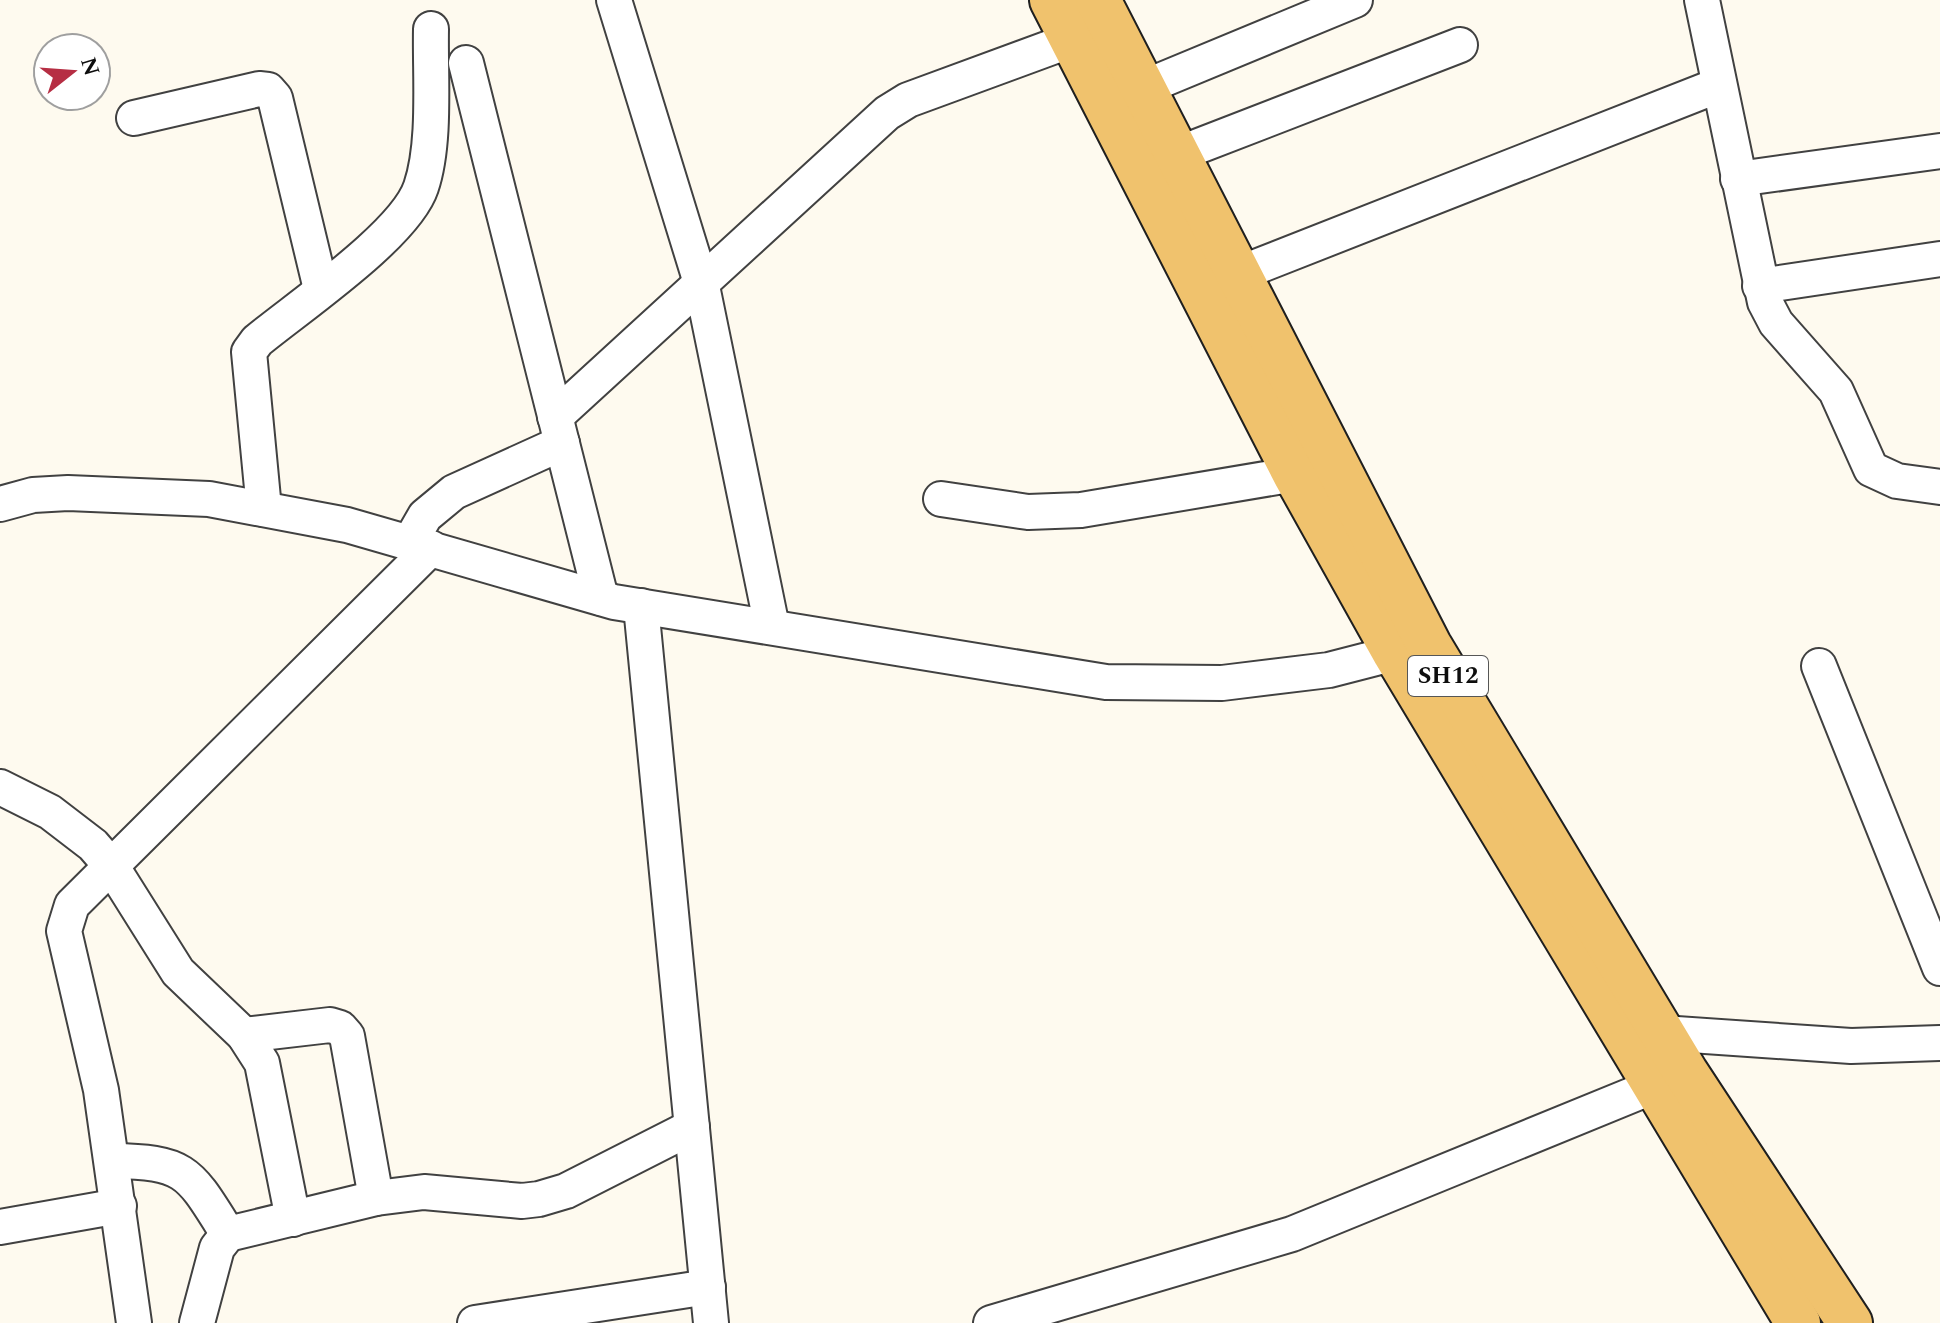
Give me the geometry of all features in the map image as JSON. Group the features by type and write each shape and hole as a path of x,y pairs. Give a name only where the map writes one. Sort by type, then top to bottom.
{"main road":[{"path":"1052,0 1295,474 1395,653 1798,1323"},
{"name":"SH12","path":"1105,12 1429,645 1662,1033 1850,1323"}],"street":[{"path":"614,0 702,286 772,627"},
{"path":"1145,87 1355,0"},
{"path":"1702,0 1760,286 1776,323 1836,391 1871,469 1897,481 1940,487"},
{"path":"134,1323 101,1090 64,931 72,905 420,545 425,516 446,498 558,430 702,286 887,113 908,100 1072,39 1105,12"},
{"path":"264,509 249,352 257,341 386,235 407,213 420,190 426,167 431,29"},
{"path":"1178,154 1460,45"},
{"path":"466,63 601,598"},
{"path":"1238,274 1719,85"},
{"path":"134,118 259,89 268,90 275,98 321,289"},
{"path":"1738,179 1940,151"},
{"path":"1760,286 1940,259"},
{"path":"941,499 1028,512 1081,510 1295,474"},
{"path":"0,504 33,495 68,493 209,499 347,525 601,598 1106,682 1222,683 1329,670 1395,653"},
{"path":"641,606 711,1323"},
{"path":"1819,666 1940,968"},
{"path":"0,787 50,812 93,845 112,867 178,972 244,1035 262,1063 293,1219"},
{"path":"244,1035 330,1025 340,1028 347,1036 376,1198"},
{"path":"1662,1033 1851,1046 1940,1043"},
{"path":"991,1323 1292,1234 1654,1086"},
{"path":"197,1323 217,1248 228,1234 376,1198 424,1192 522,1201 539,1199 566,1191 692,1127"},
{"path":"112,1161 158,1162 178,1170 197,1185 228,1234"},
{"path":"0,1227 119,1206"},
{"path":"475,1323 708,1287"}]}
